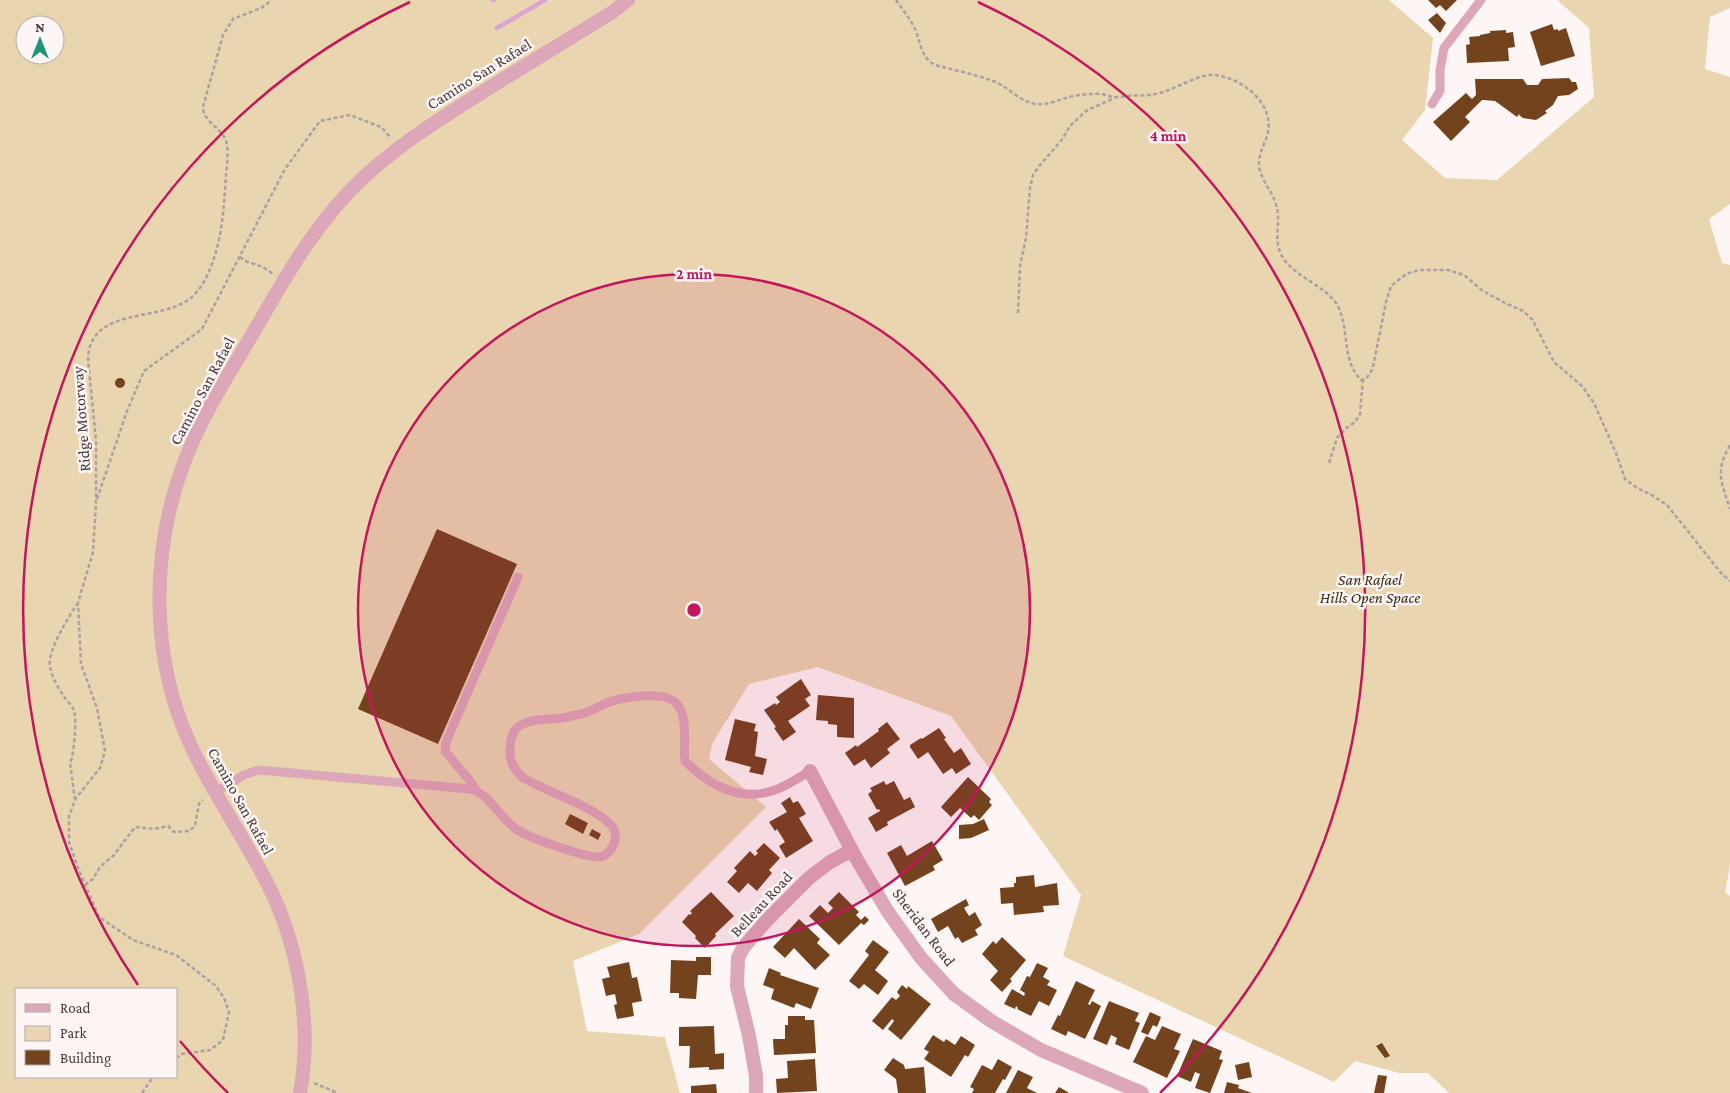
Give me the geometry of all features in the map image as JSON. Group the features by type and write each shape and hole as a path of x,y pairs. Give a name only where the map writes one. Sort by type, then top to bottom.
{"street":[{"name":"Camino San Rafael","path":"301,1087 304,1031 301,986 289,936 273,896 214,792 191,746 174,700 165,663 161,630 160,587 167,520 175,490 198,430 283,281 303,248 324,219 366,175 398,148 441,118 611,13 628,0"},
{"name":"Sheridan Road","path":"810,771 888,912 921,958 954,994 992,1021 1040,1050 1142,1093"},
{"name":"Belleau Road","path":"756,1093 756,1076 737,986 738,958 743,948 767,920 809,878 830,862 852,850"}],"lane":[{"path":"1432,104 1440,91 1440,70 1444,48 1481,0"},
{"path":"518,577 446,742 445,752 470,780 477,791 486,797 516,829 524,834 577,852 598,857 605,856 615,841 613,827 597,815 532,784 522,777 510,762 511,736 516,728 524,722 563,718 585,713 610,702 660,695 669,697 677,704 683,718 685,761 698,774 723,789 738,794 772,791 810,771"},
{"path":"214,792 244,775 259,770 310,773 477,791"}],"path":[{"name":"Ridge Motorway","path":"178,1057 182,1054 210,1050 224,1040 229,1012 224,998 216,986 176,956 133,940 98,917 69,842 69,816 75,800 100,768 105,751 97,708 81,664 78,603 93,552 96,502 96,441 88,348 94,337 105,328 126,318 162,311 184,303 190,299 207,277 222,224 228,149 222,133 205,116 203,107 223,35 228,25 233,19 261,8 272,0"},
{"path":"896,0 916,30 922,52 927,60 935,65 994,81 1025,101 1035,104 1047,104 1077,95 1093,94 1115,98 1155,94 1176,88 1197,78 1215,75 1244,85 1261,102 1267,114 1268,132 1259,166 1277,206 1279,249 1285,261 1331,296 1337,304 1346,328 1346,345 1350,360 1355,373 1363,380"},
{"path":"1018,313 1020,266 1026,238 1030,188 1033,175 1086,110 1115,98"},
{"name":"Ridge Motorway","path":"96,502 127,411 144,371 202,330 285,169 320,121 350,115 365,119 381,127 398,148"},
{"path":"240,257 245,261 263,267 283,281"},
{"path":"1329,463 1337,438 1344,429 1355,422 1360,414 1363,380 1366,379 1372,370 1391,286 1406,274 1419,270 1448,270 1464,276 1483,291 1523,311 1532,320 1554,362 1582,386 1594,403 1625,479 1667,505 1721,573 1730,581"},
{"path":"1730,445 1719,471 1730,509"},
{"path":"75,800 70,763 73,759 74,711 59,689 50,666 55,646 64,625 78,603"},
{"path":"85,885 92,879 100,867 114,855 136,827 154,829 168,826 174,832 190,831 195,825 199,804 214,792"},
{"path":"142,1093 152,1078"},
{"path":"301,1087 318,1084 338,1093"}],"green space":[{"name":"San Rafael Hills Open Space","path":"0,0 1389,0 1433,38 1425,110 1402,140 1445,178 1497,180 1594,97 1589,28 1557,0 1730,0 1730,8 1710,17 1705,69 1730,77 1730,204 1709,219 1722,263 1730,265 1730,865 1725,893 1730,896 1730,1093 1449,1093 1428,1073 1399,1073 1355,1061 1334,1082 1063,956 1081,895 951,716 818,667 749,684 712,744 709,759 766,807 639,934 573,961 587,1031 665,1037 680,1093 0,1093"}],"building":[{"path":"1428,0 1457,0 1446,11 1440,5 1436,8"},
{"path":"1437,13 1446,23 1440,33 1428,20"},
{"path":"1552,24 1554,30 1558,29 1558,31 1566,28 1575,56 1541,66 1530,32"},
{"path":"1506,30 1506,33 1513,32 1515,47 1508,48 1509,61 1467,63 1466,45 1470,44 1469,37 1480,36 1490,33 1490,31"},
{"path":"1569,78 1572,82 1576,82 1578,89 1569,95 1558,96 1553,105 1545,111 1547,113 1536,120 1523,118 1519,115 1520,113 1517,117 1495,101 1482,100 1465,117 1470,122 1451,141 1433,122 1466,93 1472,99 1476,95 1475,79 1523,79 1527,85 1538,85 1542,79"},
{"path":"120,378 125,383 120,388 115,383"},
{"path":"437,529 517,564 438,744 358,709"},
{"path":"801,679 811,695 805,699 810,706 788,721 796,732 783,741 764,710 780,702 776,697"},
{"path":"818,695 854,698 854,738 837,737 837,725 828,724 828,721 816,720"},
{"path":"735,719 756,724 754,731 758,732 755,756 767,759 763,775 749,772 751,767 725,760"},
{"path":"887,722 900,739 887,749 890,753 871,768 865,759 854,766 845,753 879,731 878,729"},
{"path":"939,728 954,753 961,748 971,764 956,774 952,768 943,774 928,752 918,759 910,747 910,745"},
{"path":"968,777 991,799 989,802 992,805 979,820 974,815 971,818 960,808 951,817 941,807"},
{"path":"884,781 886,785 894,781 904,800 910,797 915,807 887,822 888,825 876,832 868,818 880,811 879,809 877,810 868,794 872,791 870,788"},
{"path":"790,797 793,803 798,801 806,814 799,818 813,841 786,858 779,846 785,842 777,829 775,831 769,822 787,812 781,803"},
{"path":"570,814 588,823 583,834 565,824"},
{"path":"984,819 989,830 971,838 959,839 959,825 973,824"},
{"path":"592,829 601,834 598,840 589,835"},
{"path":"932,841 943,860 933,866 935,870 905,886 887,853 901,845 907,856"},
{"path":"764,843 780,858 769,870 772,873 757,891 748,883 739,893 727,882 737,871 734,868 750,851 755,856 758,853 756,851"},
{"path":"1034,875 1035,887 1057,883 1059,905 1043,906 1044,912 1014,915 1013,903 1001,904 1000,888 1014,887 1016,877"},
{"path":"711,892 734,916 715,934 716,936 705,948 682,922 692,913 690,911"},
{"path":"839,892 859,912 856,915 861,920 865,916 869,920 864,925 861,923 839,945 809,916 820,905 828,913 833,908 828,903"},
{"path":"966,899 969,905 964,908 969,916 975,912 982,925 975,930 978,935 962,943 958,937 955,939 948,926 938,932 931,919"},
{"path":"799,919 820,939 817,943 830,955 815,970 794,948 785,958 773,947"},
{"path":"1002,937 1026,960 1002,992 990,980 998,971 982,954 993,941 996,944"},
{"path":"873,940 889,952 875,970 888,981 878,995 864,984 859,989 849,981 869,955 865,951"},
{"path":"696,957 711,957 711,975 698,975 696,999 679,998 679,993 670,993 671,960 696,961"},
{"path":"629,962 632,978 637,977 642,1001 632,1003 634,1016 617,1019 614,1005 617,1004 615,994 606,996 602,979 610,977 607,967"},
{"path":"1037,963 1048,968 1043,977 1050,981 1047,985 1057,990 1049,1006 1039,1001 1031,1016 1017,1009 1016,1006 1015,1009 1004,1004 1012,989 1024,996 1025,993 1020,990 1027,976 1030,977"},
{"path":"769,968 781,973 780,975 819,988 811,1009 796,1003 794,1008 771,999 774,989 763,985"},
{"path":"1076,981 1095,990 1088,1004 1090,1005 1092,1001 1101,1006 1085,1039 1068,1031 1066,1036 1051,1029 1058,1015 1060,1016"},
{"path":"902,985 907,989 908,986 931,1004 901,1040 888,1029 894,1021 892,1019 883,1030 872,1021 892,997 896,1000 900,996 897,992"},
{"path":"1109,1001 1139,1013 1135,1021 1140,1023 1129,1050 1115,1044 1117,1038 1111,1035 1107,1045 1093,1039"},
{"path":"1150,1012 1161,1017 1157,1027 1153,1025 1148,1035 1141,1032"},
{"path":"788,1016 805,1016 805,1020 814,1020 816,1053 774,1055 773,1039 785,1039 785,1025 788,1025"},
{"path":"714,1026 715,1054 724,1053 724,1069 709,1070 709,1067 689,1068 690,1046 679,1046 679,1027"},
{"path":"1162,1026 1181,1034 1174,1049 1180,1051 1167,1078 1133,1062 1146,1036 1155,1040"},
{"path":"933,1035 944,1042 946,1039 955,1045 961,1036 975,1045 968,1057 965,1055 951,1077 924,1059 929,1052 924,1049"},
{"path":"1193,1039 1222,1051 1219,1059 1223,1060 1210,1093 1195,1088 1200,1074 1195,1072 1191,1082 1177,1076"},
{"path":"1382,1043 1390,1056 1385,1058 1376,1046"},
{"path":"893,1058 904,1065 905,1069 924,1067 926,1093 898,1093 896,1079 884,1070"},
{"path":"815,1059 817,1091 777,1093 776,1079 788,1078 787,1061"},
{"path":"998,1059 1012,1067 1005,1080 1003,1079 995,1093 972,1093 974,1089 970,1087 982,1065 992,1070"},
{"path":"1249,1062 1252,1077 1238,1080 1235,1065"},
{"path":"1018,1070 1033,1077 1027,1088 1037,1093 1006,1093"},
{"path":"1378,1075 1387,1076 1384,1093 1374,1093"},
{"path":"1227,1082 1239,1085 1238,1088 1252,1093 1224,1093"},
{"path":"716,1084 717,1093 691,1093 691,1086"},
{"path":"1059,1087 1066,1091 1069,1093 1055,1093"}],"waterway":[{"path":"497,28 545,0"}]}
